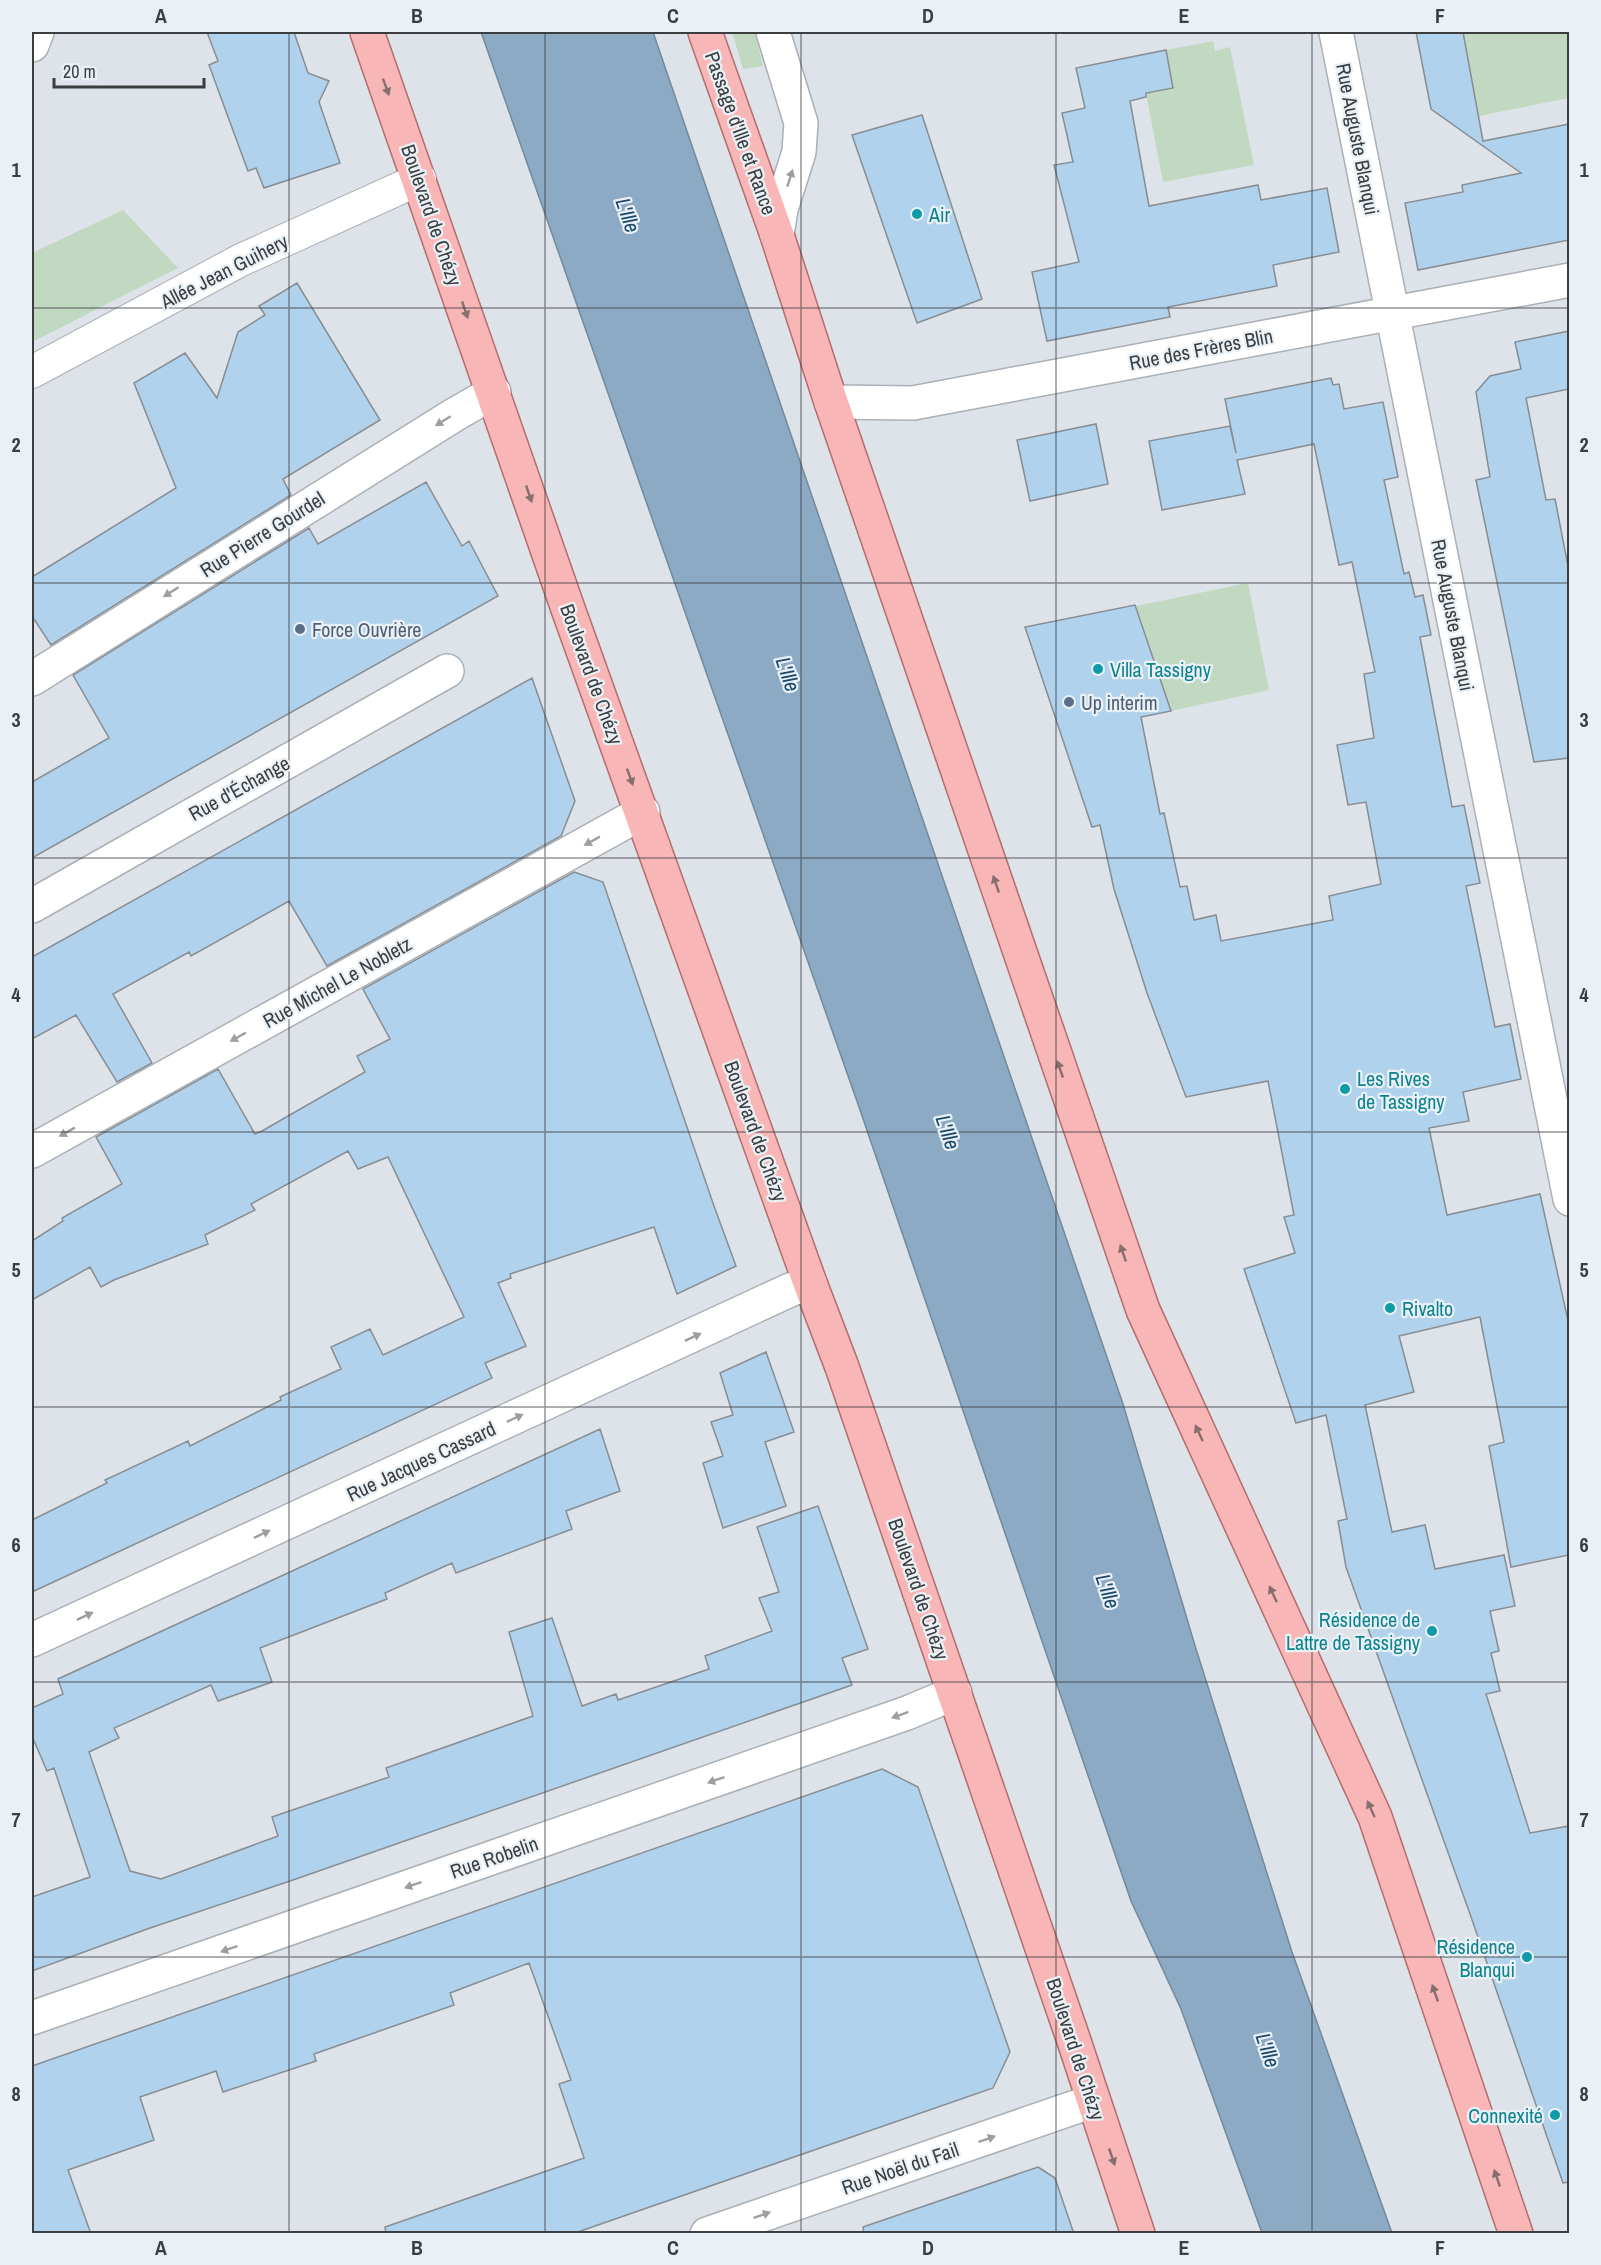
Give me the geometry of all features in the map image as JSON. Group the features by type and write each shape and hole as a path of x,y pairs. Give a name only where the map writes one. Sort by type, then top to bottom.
{"main road":[{"name":"Boulevard de Chézy","path":"367,32 420,178 567,606 842,1367 1138,2234"},
{"name":"Passage d'Ille et Rance","path":"705,32 777,235 831,402 1143,1310 1375,1817 1516,2234"}],"street":[{"path":"32,45 37,32"},
{"path":"773,32 801,123 799,152 781,209 777,235"},
{"name":"Rue Auguste Blanqui","path":"1336,32 1569,1199"},
{"name":"Allée Jean Guihery","path":"32,372 241,260 420,178"},
{"name":"Rue des Frères Blin","path":"831,402 913,402 1569,280"},
{"name":"Rue Pierre Gourdel","path":"32,678 494,392"},
{"name":"Rue d'Échange","path":"32,906 447,671"},
{"name":"Rue Michel Le Nobletz","path":"32,1151 643,812"},
{"name":"Rue Jacques Cassard","path":"32,1640 790,1290 810,1283"},
{"name":"Rue Robelin","path":"32,2018 908,1713 955,1693"},
{"name":"Rue Noël du Fail","path":"707,2234 1093,2102"}],"green space":[{"path":"732,32 755,32 763,66 743,69"},
{"path":"1463,32 1569,32 1569,98 1479,116"},
{"path":"1213,41 1215,51 1230,47 1254,165 1163,182 1146,93 1173,88 1166,50"},
{"path":"123,210 178,268 32,342 32,253"},
{"path":"1248,583 1269,690 1171,711 1136,606"}],"water":[{"name":"L'Ille","path":"481,32 653,32 1123,1404 1196,1649 1292,1952 1392,2233 1262,2233 1181,2009 1131,1901 859,1107"}],"building":[{"path":"207,32 294,32 308,73 329,81 319,102 340,163 264,188 256,168 248,171 209,65 218,61"},
{"path":"1416,32 1463,32 1483,141 1569,124 1569,240 1418,270 1405,203 1463,192 1462,185 1521,173 1431,109"},
{"path":"1166,50 1173,88 1146,93 1146,97 1130,101 1149,206 1258,185 1261,200 1327,188 1339,252 1273,265 1277,286 1168,307 1170,317 1047,341 1032,272 1079,262 1054,165 1073,162 1062,113 1085,108 1076,68"},
{"name":"Air","path":"922,115 982,299 917,323 852,135"},
{"path":"297,283 380,420 283,479 291,495 51,645 32,616 32,577 176,488 134,383 185,353 217,398 238,332 265,315 259,306"},
{"path":"1569,331 1569,389 1526,398 1546,500 1555,499 1569,571 1569,758 1534,762 1476,480 1490,477 1476,392 1490,376 1521,369 1515,342"},
{"path":"1331,378 1333,385 1339,384 1344,409 1383,402 1398,477 1384,480 1404,574 1409,572 1415,597 1423,595 1431,635 1420,637 1452,807 1464,805 1480,883 1466,886 1495,1027 1510,1024 1521,1079 1463,1092 1469,1121 1429,1128 1447,1215 1540,1194 1569,1325 1569,1555 1511,1567 1489,1446 1504,1442 1480,1317 1399,1336 1414,1392 1365,1405 1392,1532 1425,1525 1435,1569 1504,1555 1515,1606 1490,1611 1499,1651 1491,1653 1500,1691 1486,1694 1530,1833 1569,1826 1569,2182 1563,2183 1346,1567 1338,1521 1347,1519 1326,1415 1296,1423 1244,1269 1295,1253 1284,1217 1294,1215 1268,1081 1186,1097 1147,993 1114,889 1100,825 1092,827 1025,627 1135,605 1171,711 1141,717 1160,814 1164,813 1180,887 1187,886 1194,920 1216,915 1221,941 1333,920 1329,896 1381,884 1366,802 1348,805 1337,745 1374,738 1364,674 1375,672 1352,562 1339,565 1314,444 1237,460 1245,494 1162,510 1149,441 1230,426 1236,453 1225,399"},
{"path":"1096,424 1108,484 1030,501 1017,440"},
{"path":"426,482 462,546 469,541 498,596 32,858 32,782 109,738 73,675 309,528 318,544"},
{"path":"532,678 575,801 561,836 327,966 289,901 191,956 189,952 113,994 152,1063 117,1082 76,1015 32,1039 32,957"},
{"path":"574,872 603,882 736,1266 677,1294 654,1227 510,1274 511,1278 498,1283 526,1346 485,1363 492,1378 32,1592 32,1520 107,1483 105,1480 188,1441 190,1446 281,1400 280,1397 341,1369 331,1347 370,1329 383,1355 464,1317 388,1157 358,1169 348,1151 251,1204 255,1210 205,1235 208,1244 101,1287 90,1267 32,1300 32,1241 63,1221 62,1218 122,1184 96,1137 218,1069 255,1134 262,1131 365,1072 357,1056 390,1039 363,989"},
{"path":"766,1352 794,1432 765,1442 786,1506 723,1528 703,1463 723,1456 711,1422 733,1415 720,1373"},
{"path":"600,1429 620,1491 566,1511 572,1529 456,1573 452,1563 385,1593 387,1599 260,1648 272,1682 218,1701 211,1685 114,1728 119,1738 89,1752 130,1871 161,1879 278,1836 272,1817 389,1777 386,1768 533,1716 509,1632 552,1618 582,1706 616,1694 618,1700 709,1669 705,1656 772,1631 759,1598 779,1592 757,1527 818,1506 868,1649 842,1658 852,1685 32,1971 32,1897 90,1877 54,1768 47,1771 32,1736 32,1708 63,1694 58,1679"},
{"path":"882,1769 918,1787 1010,2052 993,2088 572,2234 386,2234 385,2227 584,2158 559,2084 571,2080 529,1963 450,1993 454,2005 314,2054 316,2061 223,2092 216,2071 140,2097 154,2140 68,2170 91,2234 32,2234 32,2066"},
{"path":"1038,2167 1055,2178 1074,2234 864,2234 863,2227"}],"place":[{"name":"Air","path":"917,214"},
{"name":"Force Ouvrière","path":"300,629"},
{"name":"Villa Tassigny","path":"1098,669"},
{"name":"Up interim","path":"1069,702"},
{"name":"Les Rives de Tassigny","path":"1345,1089"},
{"name":"Rivalto","path":"1390,1308"},
{"name":"Résidence de Lattre de Tassigny","path":"1432,1631"},
{"name":"Résidence Blanqui","path":"1527,1957"},
{"name":"Connexité","path":"1555,2115"}]}
